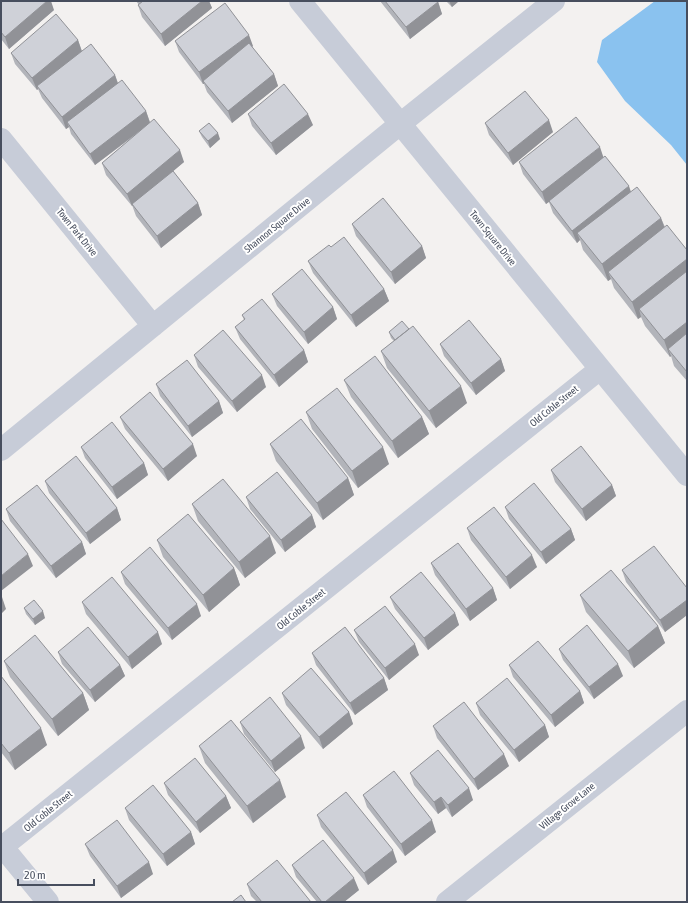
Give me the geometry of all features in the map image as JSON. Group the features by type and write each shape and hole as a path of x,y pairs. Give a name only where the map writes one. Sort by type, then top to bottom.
{"street":[{"name":"Town Square Drive","path":"300,1 687,475"},
{"name":"Shannon Square Drive","path":"1,450 400,124 554,1"},
{"name":"Town Park Drive","path":"1,139 153,326"},
{"name":"Old Coble Street","path":"1,847 600,369"},
{"name":"Village Grove Lane","path":"447,902 687,711"},
{"path":"1,847 48,902"}],"water":[{"path":"655,1 687,1 687,165 671,145 625,101 597,62 602,40"}],"building":[{"path":"1,1 47,1 5,37 1,32"},
{"path":"143,1 202,1 161,34 138,5"},
{"path":"385,1 438,1 438,2 406,27"},
{"path":"225,3 249,35 199,72 175,41"},
{"path":"56,14 78,40 32,78 11,53"},
{"path":"249,43 274,74 228,111 203,81"},
{"path":"91,44 115,75 62,117 37,86"},
{"path":"122,80 146,111 90,154 67,122"},
{"path":"284,84 308,114 271,143 248,114"},
{"path":"525,91 549,120 508,153 485,123"},
{"path":"576,117 600,147 542,192 519,162"},
{"path":"154,119 180,150 127,194 102,163"},
{"path":"209,123 218,133 208,141 199,131"},
{"path":"605,156 629,186 572,231 549,201"},
{"path":"173,171 198,203 157,236 132,204"},
{"path":"637,187 661,218 602,264 577,233"},
{"path":"383,198 422,246 391,272 352,224"},
{"path":"667,225 687,250 687,259 632,302 608,272"},
{"path":"344,237 384,289 351,315 308,261 329,245 331,247"},
{"path":"302,269 333,307 304,332 272,294"},
{"path":"687,271 687,322 664,340 639,309"},
{"path":"262,299 304,350 274,375 235,327 245,319 242,315"},
{"path":"469,320 501,359 471,383 440,344"},
{"path":"402,321 409,329 395,340 389,332"},
{"path":"413,326 461,386 429,411 381,351"},
{"path":"223,330 262,375 232,401 194,355"},
{"path":"687,333 687,372 668,349"},
{"path":"375,356 422,417 392,441 344,380"},
{"path":"187,360 219,401 188,426 156,384"},
{"path":"337,388 383,447 352,471 306,412"},
{"path":"150,392 193,444 163,469 120,417"},
{"path":"301,419 348,478 317,503 270,444"},
{"path":"112,422 144,463 112,487 81,447"},
{"path":"581,446 612,485 582,509 551,470"},
{"path":"76,456 117,508 86,533 45,481"},
{"path":"277,472 312,515 281,540 246,497"},
{"path":"223,479 270,536 239,562 192,504"},
{"path":"534,483 571,529 541,552 505,507"},
{"path":"37,485 82,542 51,566 6,509"},
{"path":"494,507 532,555 506,577 467,528"},
{"path":"188,514 234,568 203,595 157,540"},
{"path":"1,519 28,554 1,576"},
{"path":"458,543 493,588 466,609 431,563"},
{"path":"654,546 687,588 687,600 660,620 622,570"},
{"path":"150,547 197,604 168,628 121,572"},
{"path":"611,570 658,626 628,651 580,595"},
{"path":"421,572 455,613 424,638 390,597"},
{"path":"112,577 158,632 128,657 82,602"},
{"path":"34,600 43,611 33,619 24,608"},
{"path":"385,606 415,644 385,668 354,630"},
{"path":"587,625 618,664 589,687 559,649"},
{"path":"88,627 120,665 90,690 58,652"},
{"path":"345,627 384,678 350,703 312,653"},
{"path":"35,635 83,693 52,719 4,661"},
{"path":"538,641 580,691 551,715 509,665"},
{"path":"311,668 349,712 319,737 282,693"},
{"path":"1,676 41,728 9,753 1,743"},
{"path":"507,678 545,725 514,750 476,703"},
{"path":"270,697 301,736 271,761 240,722"},
{"path":"464,702 504,754 474,779 433,726"},
{"path":"231,720 280,780 247,806 199,746"},
{"path":"438,750 469,788 448,805 441,797 434,802 410,773"},
{"path":"195,758 226,796 196,822 164,783"},
{"path":"394,771 432,820 401,844 363,795"},
{"path":"153,785 191,832 163,854 125,808"},
{"path":"346,792 393,850 364,873 317,815"},
{"path":"117,820 149,862 117,886 85,844"},
{"path":"323,840 354,878 325,902 322,902 292,865"},
{"path":"277,860 311,902 262,902 247,884"},
{"path":"241,895 246,902 232,902"}]}
